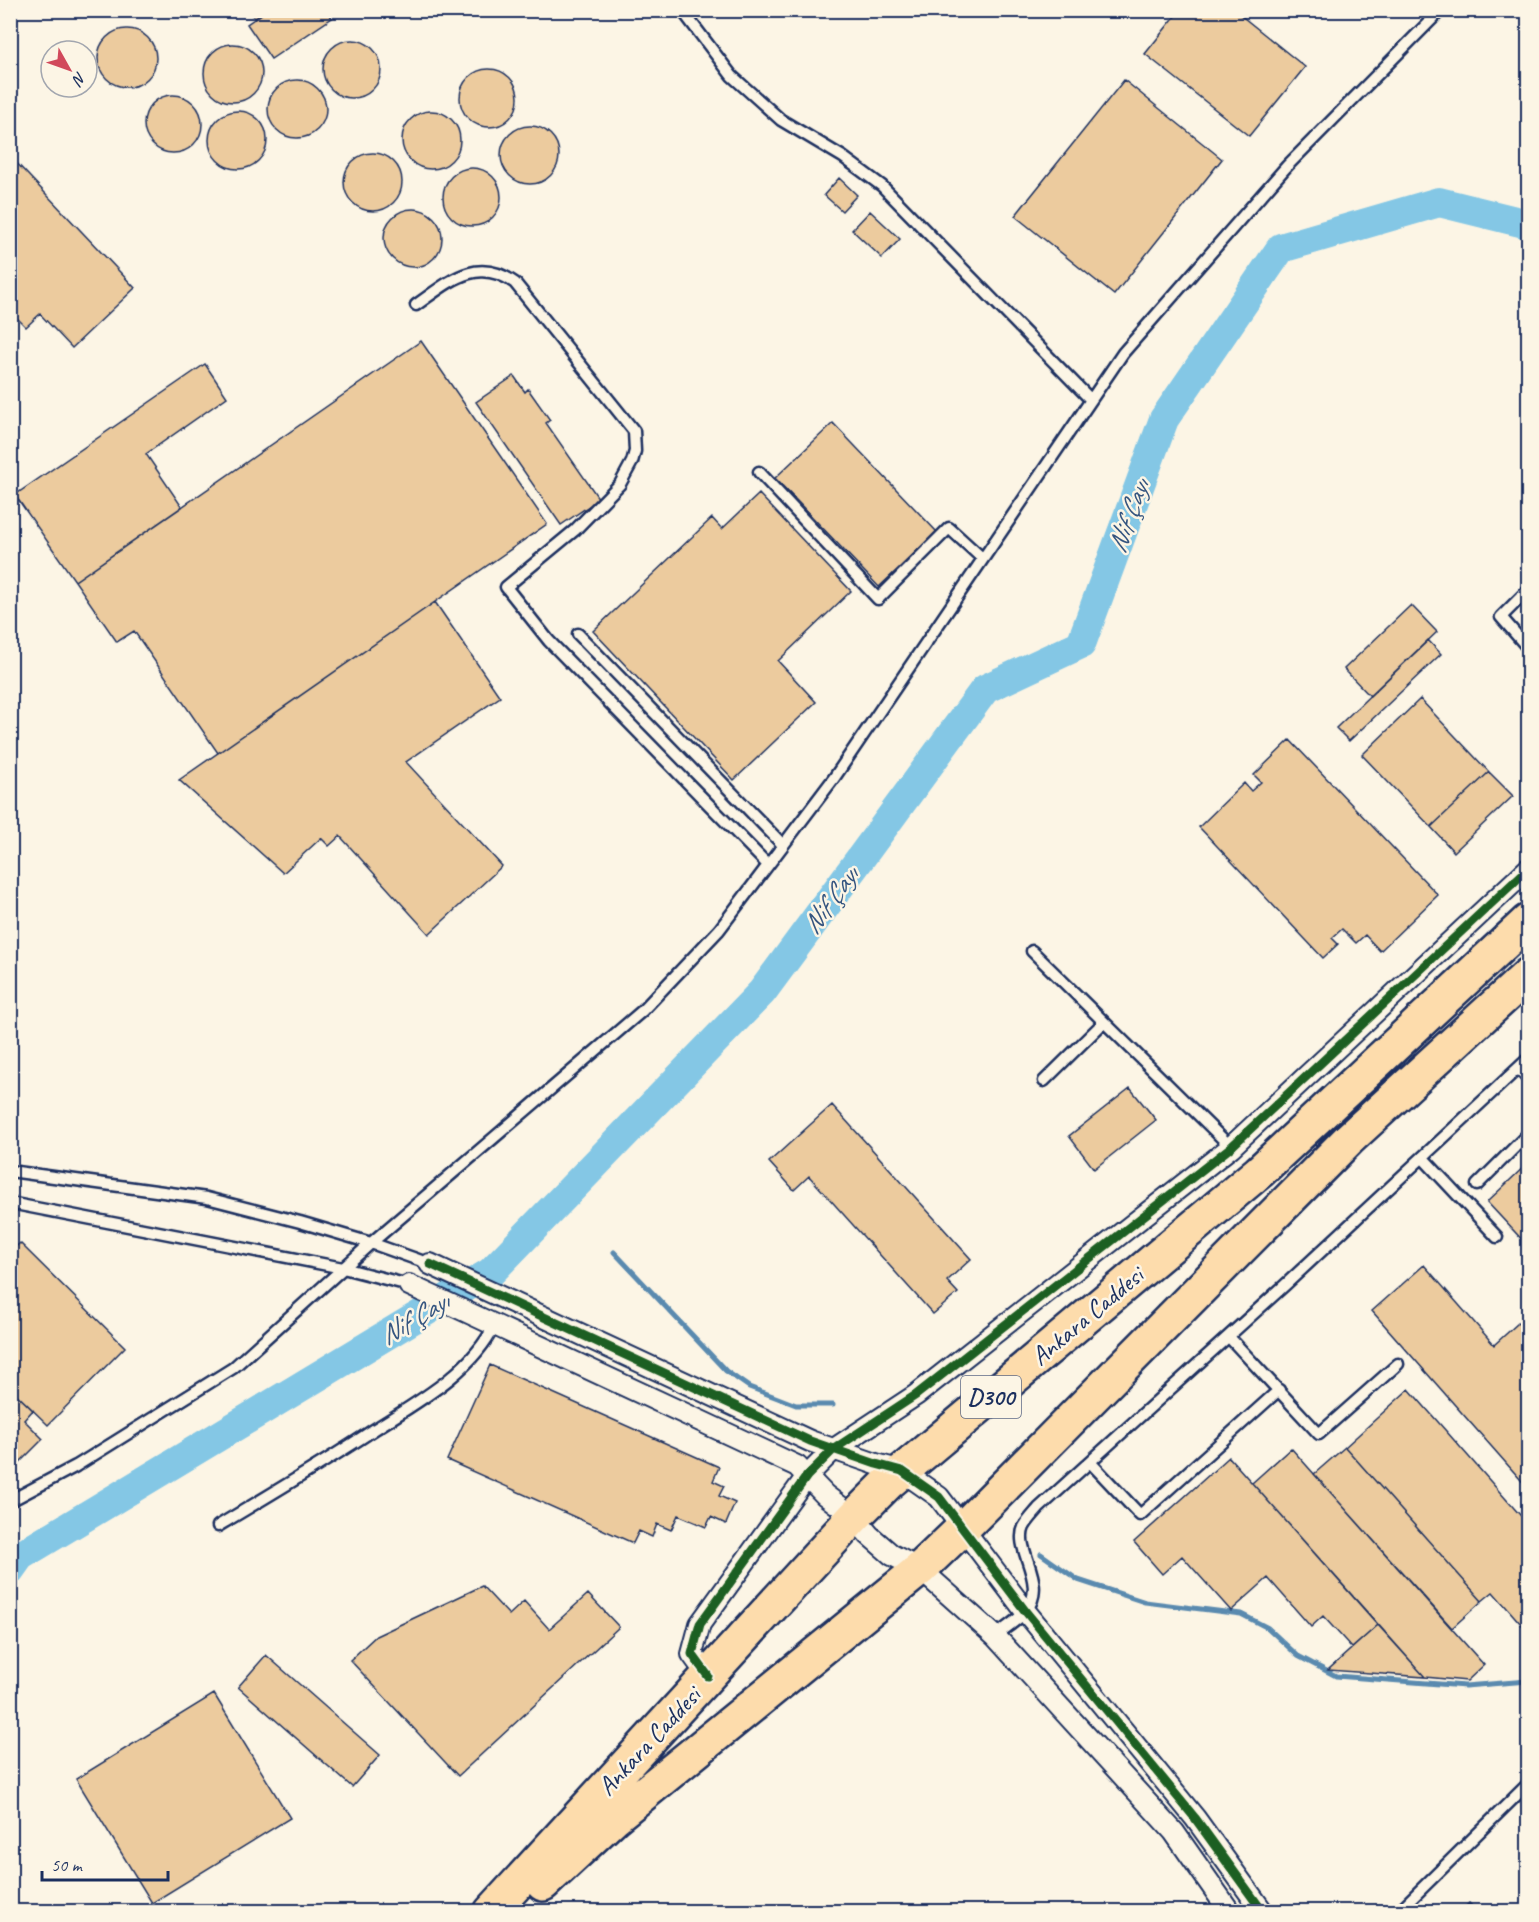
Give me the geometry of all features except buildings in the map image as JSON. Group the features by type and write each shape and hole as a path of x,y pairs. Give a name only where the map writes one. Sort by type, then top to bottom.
{"highway":[{"name":"Ankara Caddesi","path":"491,1911 854,1516 902,1471 1259,1172 1528,921"},
{"name":"Ankara Caddesi","path":"513,1911 614,1818 920,1569 1349,1139 1528,975"}],"street":[{"path":"708,1676 692,1654 700,1623 807,1476 834,1449 916,1395 1231,1147 1528,869"},
{"path":"430,1264 810,1441 902,1471 939,1497 1026,1612 1195,1818 1263,1911"},
{"path":"409,1285 797,1466 825,1495 854,1516 869,1535 892,1555 920,1569 995,1636 1174,1832 1230,1911"},
{"path":"495,1324 507,1300"}],"lane":[{"path":"682,10 732,76 781,120 843,157 882,186 1091,400"},
{"path":"10,1501 76,1466 232,1368 370,1243 642,1011 719,930 834,778 1123,353 1287,166 1441,10"},
{"path":"416,305 463,274 482,271 508,278 515,283 634,431 635,451 632,462 620,484 575,530 506,587 549,641 768,865"},
{"path":"759,472 878,598 948,528 983,559"},
{"path":"1528,590 1501,617 1528,648"},
{"path":"578,634 783,845"},
{"path":"1032,951 1231,1147"},
{"path":"1044,1081 1104,1022"},
{"path":"995,1636 1026,1612 1034,1593 1031,1566 1023,1544 1024,1528 1039,1508 1229,1337 1528,1059"},
{"path":"1519,1069 1528,1079"},
{"path":"1477,1185 1528,1134"},
{"path":"1422,1158 1497,1237"},
{"path":"10,1171 207,1198 300,1222 430,1264"},
{"path":"10,1203 344,1268 409,1285"},
{"path":"218,1526 348,1448 427,1395 467,1363 488,1340 495,1324"},
{"path":"1229,1337 1319,1434 1398,1364"},
{"path":"1090,1462 1140,1515 1279,1390"},
{"path":"1398,1911 1528,1784"}],"waterway":[{"name":"Nif Çayı","path":"10,1570 20,1556 491,1272 762,992 985,689 1081,644 1164,419 1281,248 1439,202 1528,224"},
{"path":"614,1252 726,1371 749,1387 796,1405 833,1405"},
{"path":"1041,1554 1078,1580 1145,1602 1241,1614 1268,1628 1298,1656 1336,1676 1465,1686 1528,1681"}],"cycle path":[{"path":"708,1676 692,1654 700,1624 807,1476 834,1449 916,1395 1231,1147 1528,869"},
{"path":"430,1264 810,1441 902,1471 939,1497 1026,1612 1195,1818 1263,1912"}]}
